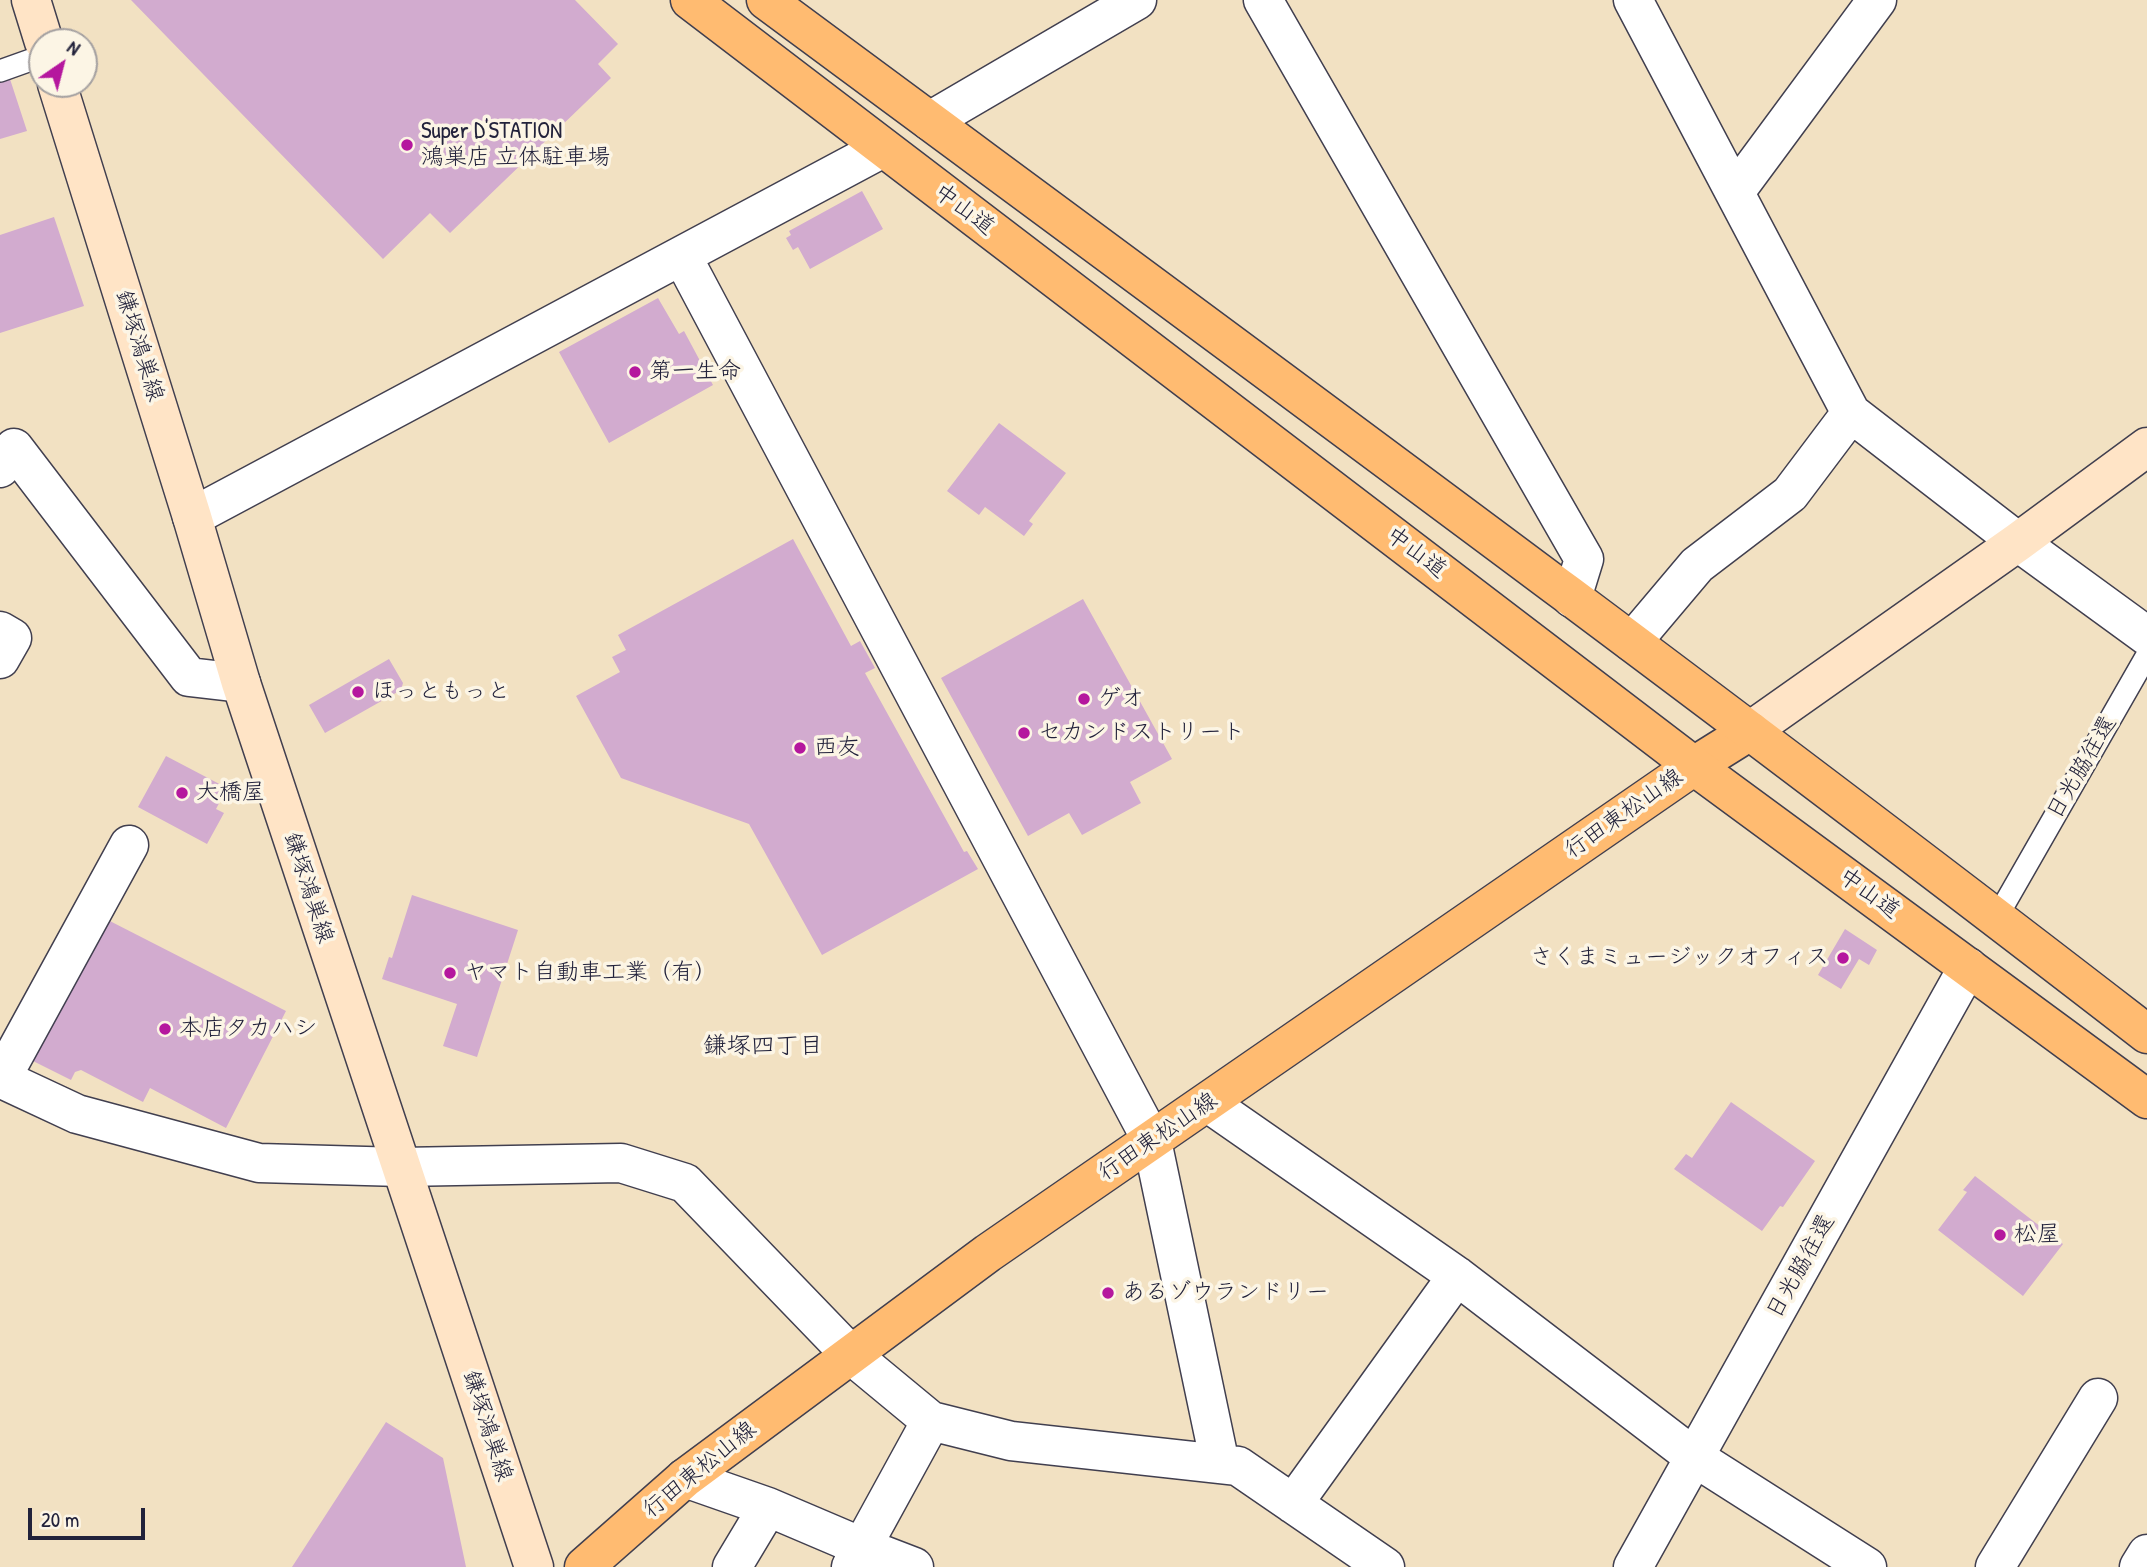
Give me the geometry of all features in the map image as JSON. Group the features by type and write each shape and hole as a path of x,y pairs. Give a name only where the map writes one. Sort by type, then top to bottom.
{"main road":[{"path":"31,0 40,28"},
{"name":"中山道","path":"690,0 1694,766 2147,1099"},
{"path":"766,0 1632,642 1997,917 2147,1034"},
{"name":"鎌塚鴻巣線","path":"61,98 192,517 240,683 534,1567"},
{"path":"1750,731 2018,542 2147,447"},
{"name":"行田東松山線","path":"584,1567 685,1478 988,1253 1694,766 1750,731"}],"street":[{"path":"930,121 1137,0"},
{"path":"1264,0 1584,559 1572,598"},
{"path":"1633,0 1851,413 2018,542 2147,636"},
{"path":"1735,192 1877,0"},
{"path":"192,517 883,148"},
{"path":"682,256 1152,1141 1220,1464"},
{"path":"1632,642 1697,565 1790,494 1851,413"},
{"path":"5,449 189,677 240,683"},
{"path":"0,631 12,638 0,659"},
{"path":"129,845 0,1078 77,1114 259,1163 401,1167 621,1163 685,1183 850,1354 931,1421 1011,1441 1238,1466 1385,1567"},
{"name":"日光脇往還","path":"1633,1567 1968,967"},
{"path":"1209,1103 1457,1276 1694,1457 1867,1567"},
{"path":"1293,1504 1457,1276"},
{"path":"1995,1567 2098,1398"},
{"path":"856,1557 931,1421"},
{"path":"685,1478 768,1507 856,1557 914,1567"},
{"path":"732,1567 768,1507"},
{"path":"2139,1567 2147,1554"}],"lane":[{"path":"0,71 28,61"},
{"name":"日光脇往還","path":"1997,917 2147,655"}],"building":[{"name":"Super D'STATION 鴻巣店 立体駐車場","path":"131,0 575,0 618,44 598,64 611,78 450,233 430,213 383,259"},
{"path":"9,76 27,131 0,139 0,79"},
{"path":"862,191 883,229 810,269 798,247 793,250 786,238 791,235 789,231"},
{"path":"54,217 84,306 0,333 0,235"},
{"path":"658,298 679,334 684,331 713,385 609,443 559,352"},
{"path":"999,423 1066,473 1029,521 1033,524 1024,536 985,507 979,515 947,491"},
{"path":"793,539 851,646 860,641 875,668 865,673 964,852 967,851 978,869 822,955 749,824 621,778 576,696 620,672 612,657 626,650 618,635"},
{"path":"1083,599 1172,759 1130,782 1141,803 1082,835 1069,813 1028,836 941,678"},
{"path":"389,659 403,683 401,690 325,733 309,705"},
{"path":"166,756 227,788 216,809 224,813 207,844 138,807"},
{"path":"412,895 518,930 477,1057 443,1046 457,1004 382,979 389,957 392,958"},
{"path":"102,917 286,1011 226,1128 150,1088 143,1102 81,1070 75,1072 71,1080 29,1059"},
{"path":"1845,929 1877,950 1869,965 1859,959 1841,989 1818,975"},
{"path":"1731,1102 1815,1161 1783,1207 1780,1206 1762,1231 1674,1169 1686,1154 1692,1158"},
{"path":"1975,1176 2063,1244 2023,1296 1938,1230 1967,1192 1963,1190"},
{"path":"386,1422 443,1458 466,1567 292,1567"}],"place":[{"name":"Super D'STATION 鴻巣店 立体駐車場","path":"407,145"},
{"name":"第一生命","path":"635,372"},
{"name":"ほっともっと","path":"358,692"},
{"name":"ゲオ","path":"1084,699"},
{"name":"セカンドストリート","path":"1024,733"},
{"name":"西友","path":"800,748"},
{"name":"大橋屋","path":"182,793"},
{"name":"さくまミュージックオフィス","path":"1843,958"},
{"name":"ヤマト自動車工業（有）","path":"450,973"},
{"name":"本店タカハシ","path":"165,1029"},
{"name":"松屋","path":"2000,1235"},
{"name":"あるゾウランドリー","path":"1108,1293"}],"district":[{"name":"鎌塚四丁目","path":"763,1047"}]}
